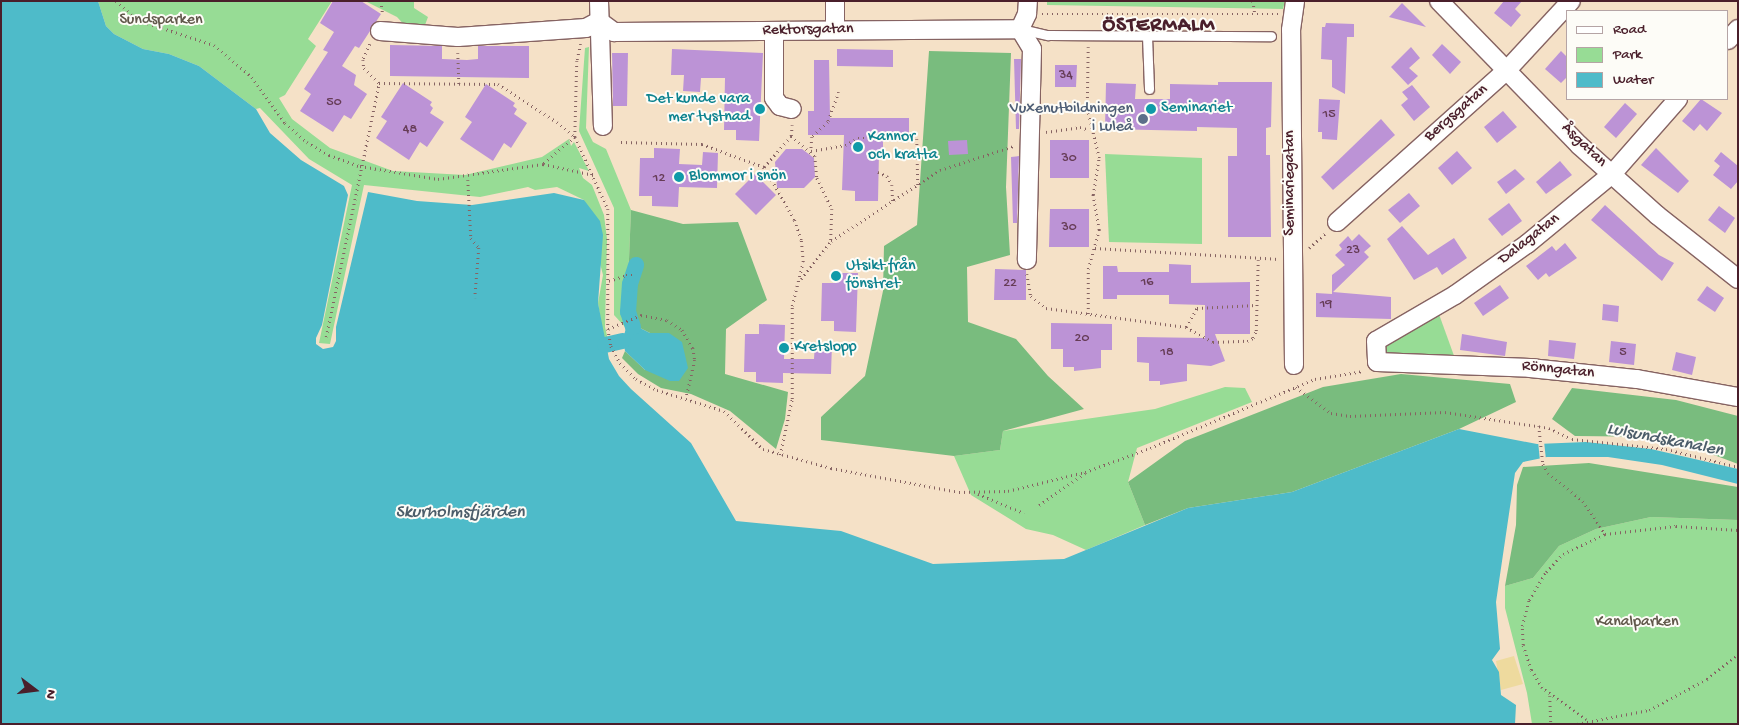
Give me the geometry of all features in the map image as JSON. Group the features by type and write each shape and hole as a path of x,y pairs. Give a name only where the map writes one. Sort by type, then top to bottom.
{"street":[{"path":"599,1 603,58 603,126"},
{"path":"834,30 835,1"},
{"name":"Åsgatan","path":"1439,1 1580,146 1664,221 1738,278"},
{"name":"Bergsgatan","path":"1337,222 1507,70 1571,1"},
{"name":"Seminariegatan","path":"1294,8 1291,258 1294,365"},
{"path":"1025,15 1032,49 1027,260"},
{"name":"Rektorsgatan","path":"599,21 604,28 614,32 774,31 834,30 1025,15"},
{"path":"380,31 458,37 586,28 599,21"},
{"path":"1729,39 1738,29"},
{"path":"774,31 774,98 780,106 792,109"},
{"name":"Dalagatan","path":"1373,366 1376,341 1487,272 1612,174 1677,100"},
{"name":"Rönngatan","path":"1373,366 1530,368 1637,379 1738,397"}],"lane":[{"path":"1025,15 1048,35 1271,36"},
{"path":"1147,36 1149,89"}],"path":[{"path":"116,1 138,20 214,45 252,77 285,124 307,142 329,155 360,166 438,179 543,164 594,175"},
{"path":"381,1 384,19 380,31 363,60 368,75 379,84 501,86 575,137"},
{"path":"1253,1 1255,14"},
{"path":"1025,15 1255,14 1294,8"},
{"path":"1088,35 1090,131 1099,158 1093,195 1099,230 1088,269 1088,315"},
{"path":"458,37 459,84"},
{"path":"584,37 577,60 575,137 608,209 608,329 611,346 620,363 636,379 657,390 724,411 755,444 780,455 831,468 977,493 1024,513"},
{"path":"326,337 360,166 379,84"},
{"path":"811,151 812,136 828,122 839,92"},
{"path":"764,167 791,136 792,109"},
{"path":"800,280 831,241 893,204 940,170 1031,137 1080,127 1090,131"},
{"path":"791,136 811,151 816,159 817,178 832,209 831,241"},
{"path":"543,164 575,137"},
{"path":"811,151 845,146 858,138 917,139 918,186"},
{"path":"621,142 702,144 764,167 784,200 801,240 800,280 792,306 792,399 780,455"},
{"path":"878,172 887,176 892,185 893,204"},
{"path":"468,180 471,238 479,248 475,298"},
{"path":"1094,248 1197,252 1258,260 1291,258 1300,256 1337,222"},
{"path":"1027,260 1027,286 1038,304 1088,315 1186,328 1210,342 1247,342 1253,338 1256,330 1258,260"},
{"path":"609,282 633,275"},
{"path":"1186,328 1197,308 1256,306"},
{"path":"608,329 630,317 658,317 674,324 686,336 695,360 686,398"},
{"path":"977,493 1026,488 1085,472 1195,430 1324,376 1373,366"},
{"path":"1296,387 1331,413 1350,416 1445,412 1539,428 1572,439 1637,444 1738,467"},
{"path":"1539,428 1544,464 1553,478 1583,501 1605,534"},
{"path":"1039,505 1072,484 1085,472"},
{"path":"1586,720 1550,696 1535,679 1523,645 1522,626 1529,600 1540,580 1564,554 1605,534 1676,526 1738,530"},
{"path":"1577,724 1586,720 1628,716 1649,710 1707,679 1738,654"},
{"path":"1550,696 1551,724"}],"green space":[{"name":"Sundsparken","path":"98,1 332,1 308,39 316,46 285,95 279,98 292,119 330,148 393,171 465,175 542,157 569,139 571,146 574,142 589,171 579,168 583,178 592,185 604,215 607,239 605,327 609,344 605,345 598,303 603,275 584,200 557,187 535,190 528,187 480,197 364,185 330,344 319,343 352,185 309,159 260,108 256,109 199,66 169,54 143,49 114,34 106,26"},
{"path":"365,1 414,1 414,8 428,17 422,33 409,30 397,17"},
{"path":"1047,1 1285,1 1283,9 1047,5"},
{"path":"589,47 586,128 593,142 606,149 631,210 627,308 636,326 626,328 614,315 614,208 579,131 585,48"},
{"path":"929,51 1011,53 1006,187 1010,255 967,267 968,322 1016,339 1048,376 1084,409 1003,431 1000,450 954,456 821,440 821,417 865,376 883,291 884,246 917,225"},
{"path":"1105,154 1202,158 1202,244 1109,242"},
{"path":"631,210 683,224 738,222 767,300 726,329 725,374 788,392 785,419 776,449 730,411 691,394 661,388 638,374 622,358 625,351 645,370 669,333 650,333 636,326 627,308"},
{"path":"1436,306 1457,364 1378,360 1382,339"},
{"path":"1401,374 1510,384 1516,402 1459,429 1292,492 1188,508 1145,525 1128,482 1185,441 1323,387"},
{"path":"1225,387 1245,388 1252,402 1137,448 1128,482 1145,525 1086,550 1053,535 1026,529 971,495 954,456 1000,450 1003,431 1155,409"},
{"path":"1572,388 1676,400 1738,416 1738,464 1666,437 1575,436 1552,419"},
{"path":"1589,463 1738,487 1738,520 1651,517 1596,529 1559,546 1533,578 1505,586 1516,525 1517,485 1523,467"},
{"name":"Kanalparken","path":"1651,517 1738,520 1738,724 1532,724 1527,693 1505,608 1505,586 1533,578 1559,546 1596,529"}],"sand":[{"path":"1514,656 1523,684 1501,690 1496,661"}],"water":[{"name":"Skurholmsfjärden","path":"1,1 98,1 106,26 114,34 143,49 169,54 199,66 256,109 270,133 301,160 344,186 348,195 322,325 316,338 316,344 323,349 333,347 336,341 336,327 368,192 417,201 472,205 554,193 584,200 600,221 603,235 598,303 609,359 619,376 631,389 691,443 736,521 841,531 933,564 1064,559 1188,508 1292,492 1459,429 1537,444 1586,442 1651,449 1738,469 1738,484 1662,465 1608,457 1547,457 1523,462 1515,473 1496,602 1500,649 1492,660 1499,672 1501,695 1516,705 1515,724 1,724"},
{"path":"636,326 650,333 669,333 682,342 688,368 679,381 670,381 645,370 625,351 623,339 626,328"}],"pier":[{"path":"1538,441 1544,441 1546,460 1540,461"}],"building":[{"path":"333,1 361,1 381,14 359,48 355,46 342,66 356,75 354,85 367,94 351,119 344,115 333,132 300,111 311,94 304,89 328,52 323,50 334,32 320,23"},
{"path":"1504,1 1522,1 1515,9 1521,15 1511,27 1494,13"},
{"path":"1402,3 1426,27 1389,17"},
{"path":"1326,23 1354,24 1354,37 1347,37 1345,94 1332,87 1332,60 1321,59 1322,27 1325,27"},
{"path":"1442,44 1461,62 1450,74 1432,55"},
{"path":"390,45 442,46 442,59 467,60 478,59 478,46 529,46 529,78 390,76"},
{"path":"1411,47 1420,58 1409,68 1418,76 1408,85 1391,67"},
{"path":"672,49 763,53 759,141 736,140 736,130 724,130 725,78 701,78 700,92 683,91 684,75 671,75"},
{"path":"837,49 893,50 893,67 837,66"},
{"path":"1561,51 1566,56 1566,78 1561,83 1545,69"},
{"path":"612,53 628,53 627,106 613,106"},
{"path":"1014,59 1021,59 1019,129 1016,129"},
{"path":"814,60 829,60 830,118 909,118 909,135 883,135 883,152 879,152 878,201 855,201 855,191 842,190 844,135 808,135 808,111 814,111"},
{"path":"1055,65 1077,65 1076,87 1055,87"},
{"path":"1218,82 1272,82 1271,127 1266,128 1266,155 1270,155 1271,237 1228,237 1228,156 1237,156 1237,128 1197,127 1197,131 1105,129 1106,83 1136,84 1135,99 1170,99 1170,84 1218,85"},
{"path":"403,83 432,102 430,105 433,108 430,113 444,122 427,147 420,142 409,160 376,138 387,121 381,117"},
{"path":"486,84 515,103 513,106 517,109 514,114 527,123 511,148 504,143 493,161 460,139 472,122 465,117"},
{"path":"1412,85 1430,107 1414,121 1401,105 1408,99 1402,92"},
{"path":"1319,99 1340,100 1337,140 1322,139 1322,132 1318,132"},
{"path":"1700,100 1722,113 1707,131 1700,124 1694,131 1682,121"},
{"path":"1625,103 1637,114 1616,138 1604,127"},
{"path":"1503,111 1517,127 1497,143 1484,127"},
{"path":"1381,119 1395,135 1333,190 1321,177"},
{"path":"967,140 968,154 949,155 948,141"},
{"path":"1050,140 1089,140 1089,178 1050,178"},
{"path":"654,148 680,149 679,164 702,165 703,152 718,153 717,188 679,187 678,207 652,206 652,196 639,196 640,158 654,158"},
{"path":"1656,148 1689,181 1678,193 1641,165"},
{"path":"786,149 802,149 814,158 815,177 804,188 777,188 775,162"},
{"path":"1457,151 1472,168 1452,185 1438,168"},
{"path":"1721,152 1738,166 1738,181 1731,189 1713,175 1720,166 1714,161"},
{"path":"1019,156 1017,223 1013,223 1011,157"},
{"path":"1560,161 1572,175 1546,194 1536,182"},
{"path":"1515,169 1525,179 1506,194 1497,182"},
{"path":"755,174 776,195 756,215 735,194"},
{"path":"1409,193 1420,206 1400,223 1388,210"},
{"path":"1509,203 1522,221 1502,236 1488,219"},
{"path":"1605,205 1659,255 1674,263 1662,281 1591,220"},
{"path":"1719,206 1735,218 1725,233 1708,220"},
{"path":"1050,209 1089,209 1089,247 1049,247"},
{"path":"1402,226 1428,255 1454,238 1467,258 1442,275 1437,267 1414,280 1387,239"},
{"path":"1359,234 1371,246 1364,252 1369,257 1333,292 1391,297 1391,319 1316,317 1316,293 1332,294 1332,275 1345,265 1335,255 1342,249 1339,245 1348,236 1352,241"},
{"path":"1565,243 1577,258 1549,277 1546,273 1538,280 1526,266 1552,246 1556,251"},
{"path":"1169,264 1191,265 1191,283 1250,282 1250,334 1215,334 1225,361 1211,366 1187,364 1187,381 1160,385 1160,381 1149,381 1149,363 1137,362 1137,337 1205,338 1205,305 1169,304 1169,295 1117,295 1117,299 1103,299 1103,266 1117,266 1118,272 1169,272"},
{"path":"995,269 1026,270 1026,300 994,300"},
{"path":"837,273 858,273 856,332 834,331 834,321 821,321 822,283 836,283"},
{"path":"1500,285 1509,298 1483,316 1474,303"},
{"path":"1707,286 1724,298 1715,312 1697,300"},
{"path":"1603,304 1619,306 1618,322 1602,320"},
{"path":"1051,323 1112,324 1112,350 1101,350 1101,368 1074,371 1074,367 1063,367 1063,349 1051,349"},
{"path":"759,324 785,325 784,359 814,359 815,343 832,343 831,374 783,373 783,383 756,382 756,372 744,372 745,334 759,334"},
{"path":"1462,334 1507,342 1505,356 1460,350"},
{"path":"1549,340 1576,343 1574,359 1548,356"},
{"path":"1611,341 1636,344 1634,365 1609,362"},
{"path":"1676,352 1696,357 1692,375 1672,370"}],"waterway":[{"path":"633,327 628,312 630,284 636,265"},
{"path":"605,345 623,341"}],"place":[{"name":"Det kunde vara mer tystnad","path":"760,109"},
{"name":"Seminariet","path":"1151,109"},
{"name":"Vuxenutbildningen i Luleå","path":"1143,119"},
{"name":"Kannor och kratta","path":"858,147"},
{"name":"Blommor i snön","path":"679,177"},
{"name":"Utsikt från fönstret","path":"836,276"},
{"name":"Kretslopp","path":"784,348"}],"district":[{"name":"ÖSTERMALM","path":"1159,27"}],"water label":[{"name":"Lulsundskanalen","path":"1665,441"}]}
